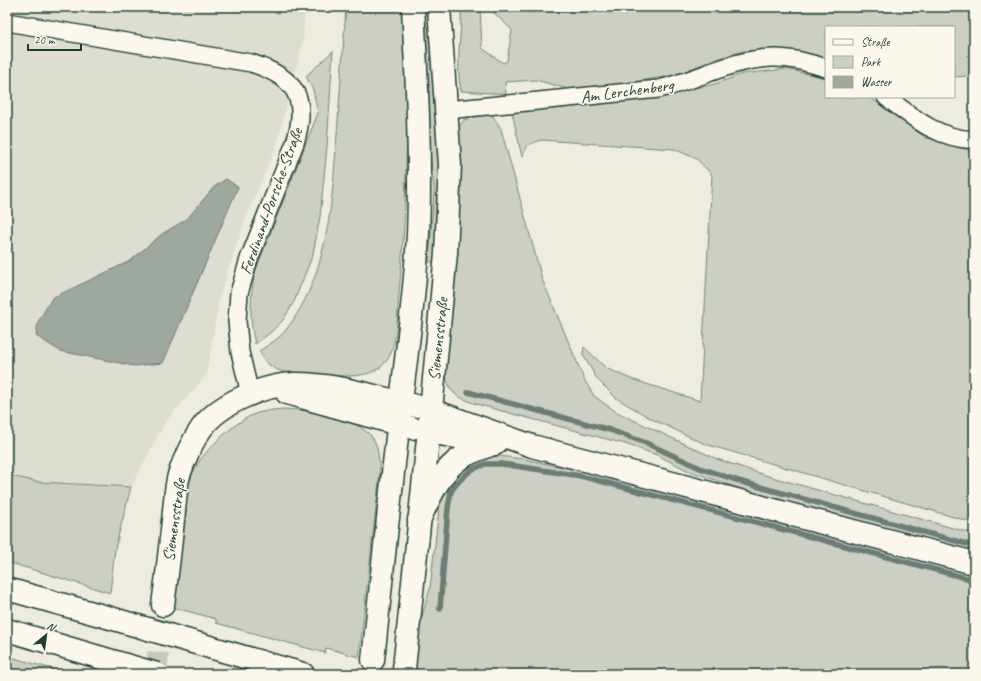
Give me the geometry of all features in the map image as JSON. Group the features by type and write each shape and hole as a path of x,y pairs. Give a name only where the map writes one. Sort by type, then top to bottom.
{"main road":[{"name":"Siemensstraße","path":"373,660 398,425 402,403 418,236 420,187 413,7"},
{"name":"Siemensstraße","path":"404,669 446,253 450,165 439,7"},
{"name":"Siemensstraße","path":"163,605 179,476 189,450 202,428 216,414 232,402 250,394 272,387 294,384 314,385 358,392 402,403"},
{"name":"Siemensstraße","path":"250,394 273,392 293,394 398,425"},
{"path":"402,403 431,410 532,446 974,563"},
{"path":"398,425 493,444 532,446"},
{"path":"419,520 440,480 450,467 463,457 493,444"},
{"path":"7,589 303,674"},
{"path":"7,630 157,674"}],"street":[{"name":"Ferdinand-Porsche-Straße","path":"7,22 251,63 267,68 280,76 290,85 298,97 301,111 300,127 249,260 239,293 237,321 240,352 250,394"},
{"name":"Am Lerchenberg","path":"447,110 659,89 680,84 735,64 754,60 772,58 795,60 825,68"},
{"path":"887,98 923,125 936,132 953,137 974,140"}],"shaded area":[{"path":"7,7 305,7 303,41 276,148 246,217 220,295 206,376 166,421 131,487 38,482 7,475"}],"green space":[{"path":"346,7 405,7 407,79 406,187 396,331 389,358 378,369 372,372 357,376 304,375 288,373 274,368 267,363 259,351 277,339 286,330 300,308 320,261 326,236 333,185"},
{"path":"423,7 429,7 440,149 436,262 429,262 434,189 427,127"},
{"path":"461,7 480,7 482,48 503,63 507,61 512,30 489,8 490,7 974,7 974,76 955,77 955,26 825,26 825,61 775,51 743,51 710,61 677,75 619,84 568,89 536,80 505,82 506,94 461,91 459,80 459,60"},
{"path":"333,51 327,147 320,217 313,254 294,302 283,320 270,333 255,344 251,308 255,272 318,113 313,90 306,76"},
{"path":"786,69 825,78 825,98 870,98 926,138 974,148 974,523 705,444 650,418 616,398 597,379 583,355 584,347 606,368 631,379 700,401 712,175 697,159 674,149 541,140 528,145 522,157 512,112 645,98 715,84 742,74"},
{"path":"481,115 493,116 501,129 542,279 584,379 594,396 615,411 717,459 768,476 974,534 974,552 753,493 689,471 657,455 625,444 476,404 456,395 450,389 448,383 446,372 446,350 460,183 459,127 464,120"},
{"path":"283,409 334,416 359,426 369,433 375,442 379,457 380,473 359,657 326,648 325,653 216,623 216,619 172,607 187,489 196,466 215,443 243,420 258,413"},
{"path":"499,456 524,459 594,474 974,573 974,674 413,673 417,635 430,588 439,508 442,495 459,470 483,457"},
{"path":"7,475 38,482 131,487 115,549 110,593 7,562"},
{"path":"7,656 70,674 7,674"}],"water":[{"path":"226,179 238,187 163,363 134,366 60,351 36,336 38,322 52,298 130,261 162,234 187,219 214,187"}],"waterway":[{"path":"468,392 610,430 646,443 700,468 742,482 974,546"},
{"path":"440,609 448,508 451,491 471,470 485,464 502,464 581,476 974,580"}],"tunnel":[{"path":"156,674 163,605"}]}
